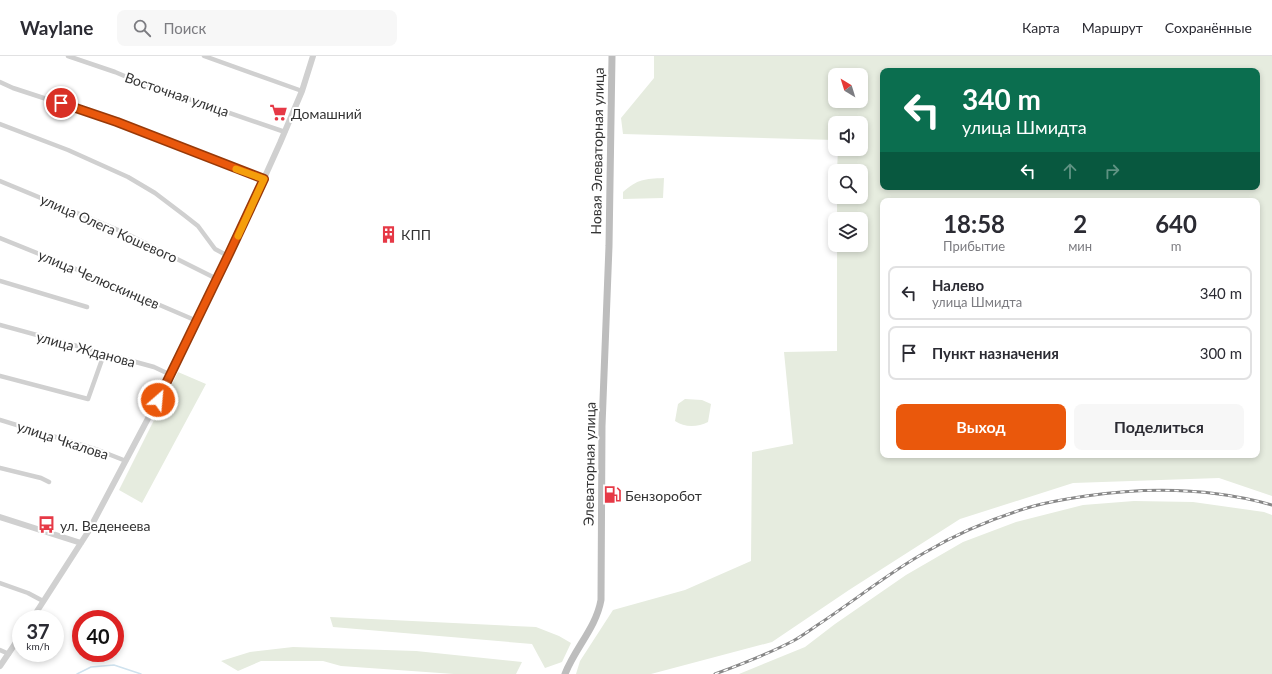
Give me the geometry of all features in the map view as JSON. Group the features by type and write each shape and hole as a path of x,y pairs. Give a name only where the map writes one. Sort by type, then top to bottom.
{"main road":[{"name":"Новая Элеваторная улица","path":"609,246 612,56"},
{"name":"Элеваторная улица","path":"565,674 574,655 594,624 601,600 602,426 609,246"}],"street":[{"name":"Восточная улица","path":"68,56 285,132"},
{"path":"204,56 302,91"},
{"path":"38,610 82,543 197,321 285,132 302,91 312,56"},
{"path":"0,82 13,88 117,122 264,179"},
{"path":"0,124 68,150 128,177 155,193 198,226 215,249 228,256"},
{"name":"улица Олега Кошевого","path":"0,181 123,232 217,279"},
{"name":"улица Челюскинцев","path":"0,238 197,321"},
{"path":"0,281 87,307"},
{"name":"улица Жданова","path":"0,325 154,367 170,375"},
{"path":"0,376 88,399 104,354"},
{"name":"улица Чкалова","path":"0,420 126,460"},
{"path":"0,468 41,478 49,482"},
{"path":"0,517 82,543"},
{"path":"0,583 28,593 43,601"},
{"path":"0,666 12,649"},
{"path":"0,650 9,654"}],"shaded area":[{"path":"654,56 1272,56 1272,496 1219,478 1073,483 960,519 849,590 772,642 651,674 576,674 580,661 613,610 685,590 751,561 752,452 793,444 784,352 837,351 837,252 868,252 868,212 837,212 837,204 868,204 868,164 837,164 838,156 868,156 868,116 828,116 828,140 623,134 621,118 654,78"},
{"path":"664,178 663,198 623,199 623,192 633,184 646,179"},
{"path":"178,372 206,384 142,503 119,490"},
{"path":"685,399 702,400 711,404 708,422 700,425 687,426 675,421 678,404"},
{"path":"1134,501 1193,502 1264,512 1272,515 1272,674 739,674 805,647 835,624 906,575 963,542 1016,522 1083,505"},
{"path":"330,617 536,627 559,636 571,643 562,662 545,668 532,644 333,627"},
{"path":"293,647 416,651 522,662 516,674 454,674 341,666 323,661 261,661 238,671 221,661 250,652"}],"waterway":[{"path":"77,674 91,667 114,665 141,674"}],"railway":[{"path":"715,674 784,646 910,561 936,546 1000,517 1027,508 1049,502 1086,496 1156,490 1203,492 1249,499 1272,505"}],"slow traffic":[{"path":"236,169 264,179 238,236"}],"place":[{"name":"Домашний","path":"278,113"},
{"name":"КПП","path":"388,234"},
{"name":"Бензоробот","path":"612,495"},
{"name":"ул. Веденеева","path":"47,525"}],"route":[{"path":"61,103 117,122 264,179 158,400"}]}
